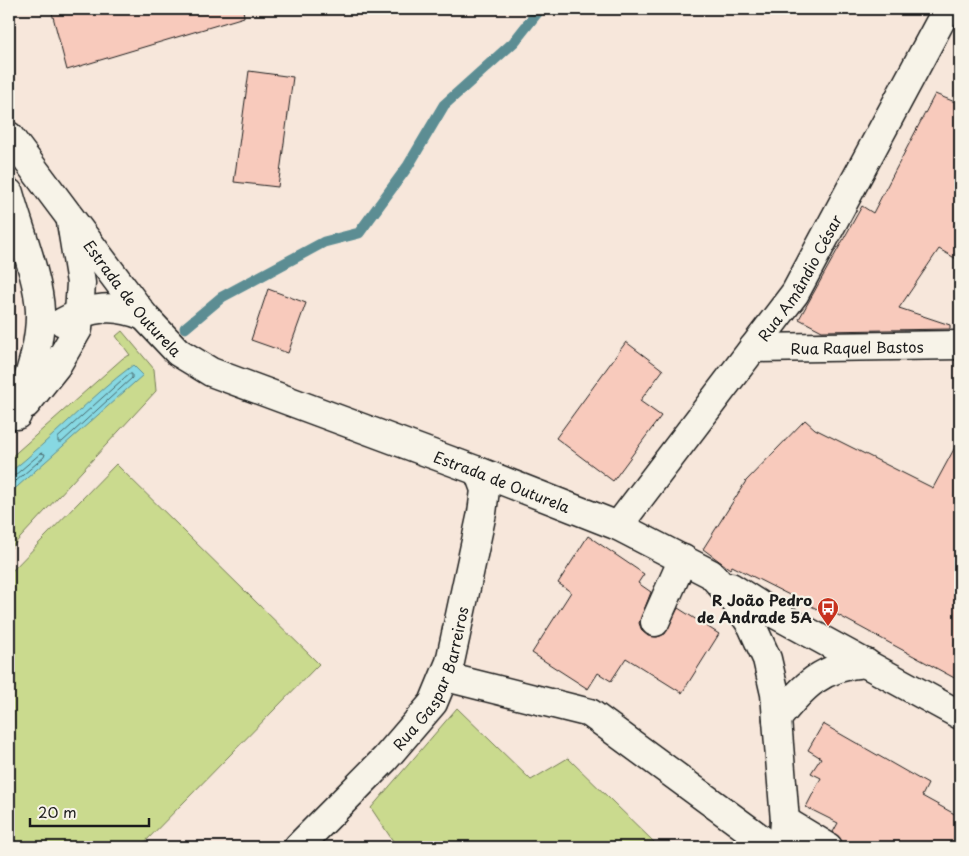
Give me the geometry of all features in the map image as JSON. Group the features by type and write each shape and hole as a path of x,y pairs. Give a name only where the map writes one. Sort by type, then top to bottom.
{"street":[{"name":"Rua Amândio César","path":"618,526 795,293 947,9"},
{"name":"Estrada de Outurela","path":"9,136 144,316 178,352 211,372 478,470 618,526 711,574 735,601 752,626 767,659 775,694 784,834"},
{"path":"9,193 36,287 40,311 37,346 13,418"},
{"path":"13,418 57,365 78,329 81,283 70,218"},
{"path":"38,335 79,313 106,307 127,309 144,316"},
{"name":"Rua Raquel Bastos","path":"753,348 960,345"},
{"name":"Rua Gaspar Barreiros","path":"298,847 385,759 433,703 446,676 482,513 485,490 478,470"},
{"path":"655,622 683,559"},
{"path":"711,574 764,608 960,715"},
{"path":"777,720 796,694 812,681 844,664 866,663"},
{"path":"446,676 590,714 772,847"},
{"path":"784,834 828,847"}],"green space":[{"path":"122,331 154,369 156,391 9,550 9,459 123,358 130,355 116,336"},
{"path":"116,464 319,664 140,847 9,847 9,574"},
{"path":"457,708 531,780 568,758 655,843 648,847 397,847 371,808"}],"water":[{"path":"133,365 143,375 9,494 9,473"}],"building":[{"path":"51,9 243,9 244,17 67,70"},
{"path":"249,71 293,77 278,187 234,182"},
{"path":"935,94 960,104 960,261 939,249 899,308 950,325 950,329 822,331 799,319 862,206 873,213"},
{"path":"268,289 306,303 288,353 251,340"},
{"path":"626,342 663,370 640,401 661,416 613,481 556,438"},
{"path":"805,420 815,429 933,488 960,438 960,681 823,607 821,611 732,566 730,569 703,549 746,481"},
{"path":"588,536 644,574 638,583 651,592 639,623 642,631 648,636 657,637 665,634 678,608 719,634 682,693 626,658 611,681 598,673 588,689 532,653 571,592 558,583"},
{"path":"823,724 928,784 922,796 960,817 960,847 852,847 842,842 833,832 838,823 806,807 821,778 811,773 821,758 808,750"}],"waterway":[{"path":"185,328 222,297 324,242 359,233 408,166 444,105 514,42 540,9"}],"place":[{"name":"R João Pedro de Andrade 5A","path":"828,627"}]}
